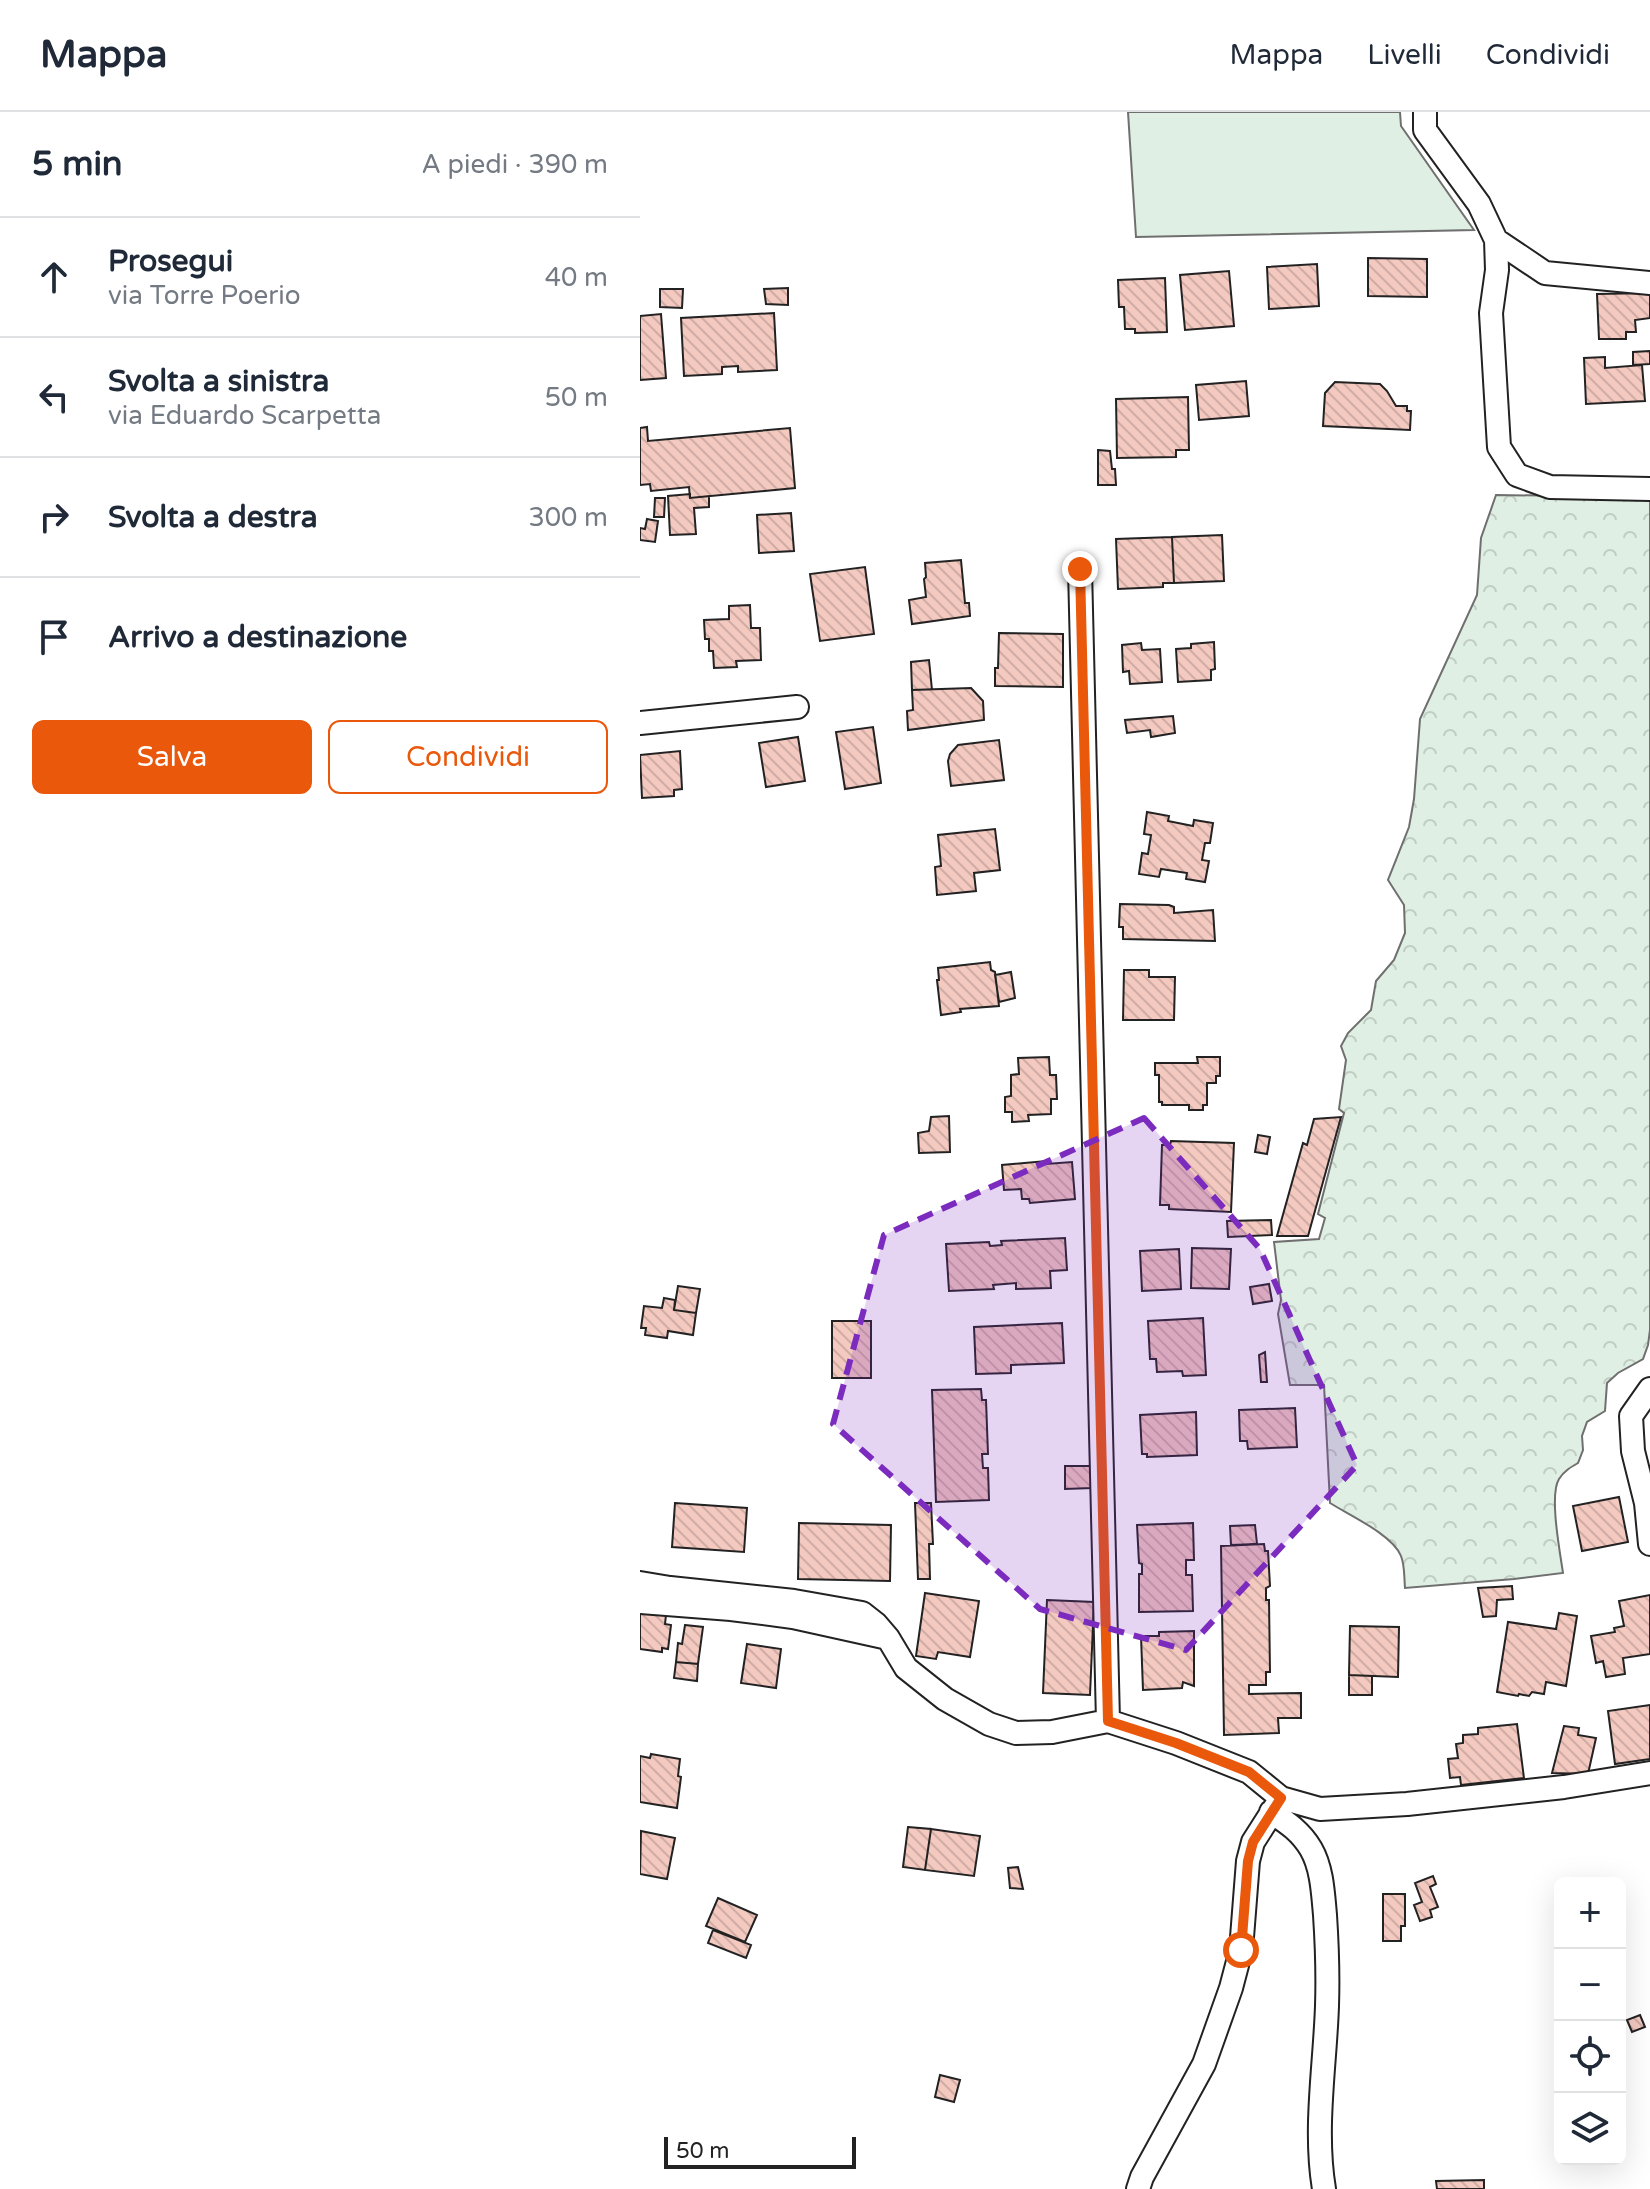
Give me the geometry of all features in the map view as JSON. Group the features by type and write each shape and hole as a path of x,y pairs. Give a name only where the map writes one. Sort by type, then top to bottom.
{"street":[{"path":"1425,112 1425,130 1479,204 1496,240 1497,270 1491,313 1499,447 1517,475 1550,487 1650,489"},
{"path":"1496,240 1545,273 1650,283"},
{"path":"1080,569 1108,1721"},
{"path":"640,723 797,707"},
{"path":"1650,1389 1631,1416 1633,1451 1646,1503 1650,1544"},
{"path":"640,1583 794,1601 862,1613 888,1638 906,1668 945,1699 989,1724 1016,1733 1052,1732 1108,1721 1176,1743 1249,1772 1312,1852 1322,1882 1327,1940 1327,2005 1321,2085 1321,2171 1324,2189"},
{"path":"640,1602 793,1617 888,1638"},
{"path":"1276,1805 1320,1809 1407,1804 1564,1787 1650,1773"},
{"path":"1138,2189 1204,2064 1241,1950 1248,1861 1253,1842 1276,1805"}],"highlighted area":[{"path":"1144,1118 1260,1249 1357,1465 1186,1650 1040,1609 833,1424 884,1235"}],"green space":[{"path":"1128,112 1400,112 1401,126 1474,230 1136,237"},
{"path":"1496,495 1650,497 1650,1330 1643,1359 1607,1383 1605,1411 1587,1422 1578,1463 1563,1474 1556,1487 1556,1524 1563,1573 1405,1588 1403,1564 1396,1548 1380,1533 1330,1503 1324,1385 1290,1385 1278,1314 1281,1300 1274,1242 1319,1239 1325,1218 1318,1214 1344,1113 1339,1109 1346,1060 1341,1046 1348,1033 1371,1010 1376,981 1394,960 1405,933 1404,905 1388,880 1409,827 1420,719 1477,595 1481,538"}],"building":[{"path":"1368,258 1427,259 1427,297 1368,296"},
{"path":"1317,264 1319,306 1269,309 1267,267"},
{"path":"1229,271 1234,326 1185,330 1180,275"},
{"path":"1165,278 1167,332 1135,333 1135,329 1125,329 1124,307 1119,307 1118,280"},
{"path":"788,288 788,305 766,304 764,289"},
{"path":"660,289 683,289 682,308 660,307"},
{"path":"1650,293 1650,318 1635,320 1636,332 1626,332 1626,339 1599,339 1597,294"},
{"path":"774,313 777,370 738,372 738,366 722,367 722,374 684,376 681,318"},
{"path":"661,314 666,378 640,380 640,316"},
{"path":"1650,351 1650,364 1633,365 1633,352"},
{"path":"1605,357 1605,368 1642,365 1645,401 1586,404 1584,358"},
{"path":"1246,381 1249,416 1199,420 1196,385"},
{"path":"1335,382 1380,384 1396,406 1407,406 1407,411 1411,411 1410,430 1323,426 1325,393"},
{"path":"1188,397 1189,450 1176,450 1176,457 1117,458 1116,399"},
{"path":"647,427 648,441 790,428 795,488 690,498 689,487 651,491 650,484 640,485 640,428"},
{"path":"1098,450 1110,451 1116,485 1098,485"},
{"path":"690,494 690,498 709,496 709,507 694,508 696,534 670,535 668,496"},
{"path":"655,498 665,498 664,517 654,517"},
{"path":"791,513 794,551 759,553 757,515"},
{"path":"647,519 658,521 655,542 640,540 640,528 645,529"},
{"path":"1222,535 1224,581 1174,583 1172,537"},
{"path":"1172,537 1174,583 1163,583 1163,587 1118,589 1116,539"},
{"path":"961,560 965,603 969,603 970,616 912,624 909,600 926,597 925,563"},
{"path":"865,567 874,634 820,641 810,574"},
{"path":"750,605 751,628 760,628 761,660 736,661 737,667 714,668 713,651 709,651 709,639 705,639 704,620 729,619 729,606"},
{"path":"999,633 1063,634 1063,687 995,686"},
{"path":"1214,642 1215,669 1211,670 1211,680 1178,682 1176,649"},
{"path":"1141,643 1142,650 1160,649 1162,682 1130,684 1129,671 1123,672 1122,645"},
{"path":"929,660 932,690 912,690 911,662"},
{"path":"971,688 983,701 984,720 908,730 907,711 913,710 912,690"},
{"path":"1173,716 1175,733 1151,737 1150,730 1127,733 1125,720"},
{"path":"873,727 881,783 845,789 836,732"},
{"path":"798,737 805,781 766,787 759,743"},
{"path":"999,740 1004,780 951,786 948,761 958,745"},
{"path":"680,751 682,789 674,790 674,796 642,798 640,755"},
{"path":"1147,812 1169,816 1168,821 1193,826 1194,820 1213,823 1210,843 1205,843 1202,860 1209,861 1205,882 1186,879 1187,873 1161,869 1159,877 1139,874 1142,853 1148,854 1151,835 1144,834"},
{"path":"995,829 1000,870 974,873 976,891 937,895 935,867 941,866 938,835"},
{"path":"1120,904 1169,905 1174,907 1174,913 1213,910 1215,941 1123,939 1123,927 1119,927"},
{"path":"990,962 991,970 995,972 999,1006 960,1009 961,1012 941,1015 938,968"},
{"path":"1124,970 1149,970 1149,977 1175,977 1174,1020 1123,1020"},
{"path":"1011,972 1015,998 999,1002 995,975"},
{"path":"1049,1057 1050,1075 1056,1075 1057,1099 1051,1099 1051,1114 1028,1115 1029,1121 1012,1122 1012,1112 1005,1112 1005,1097 1011,1096 1011,1075 1019,1074 1018,1058"},
{"path":"1197,1057 1220,1057 1220,1076 1216,1076 1216,1083 1207,1083 1207,1105 1203,1105 1203,1110 1189,1110 1189,1105 1162,1105 1159,1102 1159,1075 1155,1075 1155,1063 1198,1063"},
{"path":"949,1116 950,1152 919,1153 918,1133 929,1131 931,1117"},
{"path":"1341,1117 1308,1236 1277,1236 1303,1143 1307,1145 1314,1119"},
{"path":"1258,1135 1270,1137 1267,1154 1255,1152"},
{"path":"1171,1141 1234,1143 1231,1212 1169,1209 1169,1205 1160,1205 1162,1145 1170,1145"},
{"path":"1046,1161 1046,1164 1072,1162 1075,1199 1030,1203 1029,1199 1022,1199 1021,1189 1004,1190 1002,1165"},
{"path":"1271,1220 1272,1235 1228,1237 1227,1221"},
{"path":"1065,1238 1067,1270 1050,1271 1051,1288 1016,1289 1016,1283 993,1285 994,1289 949,1291 946,1244 989,1242 990,1246 1002,1245 1001,1241"},
{"path":"1192,1248 1231,1249 1229,1289 1191,1288"},
{"path":"1179,1249 1181,1289 1142,1291 1140,1251"},
{"path":"1269,1284 1272,1301 1253,1304 1250,1287"},
{"path":"678,1286 700,1289 696,1313 674,1310"},
{"path":"664,1298 675,1300 674,1310 696,1313 693,1335 668,1331 667,1338 645,1335 646,1328 641,1328 644,1306 662,1308"},
{"path":"1203,1318 1206,1375 1183,1376 1182,1371 1157,1372 1156,1359 1150,1359 1148,1321"},
{"path":"832,1321 871,1321 871,1378 832,1378"},
{"path":"1062,1323 1064,1363 1011,1365 1011,1373 976,1374 974,1327"},
{"path":"1265,1352 1267,1382 1261,1382 1259,1355"},
{"path":"981,1389 982,1400 986,1400 988,1454 982,1454 983,1468 988,1468 989,1500 936,1502 932,1390"},
{"path":"1295,1408 1297,1447 1248,1449 1247,1441 1240,1441 1239,1410"},
{"path":"1196,1412 1197,1455 1147,1457 1147,1454 1142,1454 1140,1415"},
{"path":"1065,1466 1092,1466 1092,1488 1065,1489"},
{"path":"1619,1497 1628,1542 1582,1551 1573,1506"},
{"path":"675,1503 747,1508 744,1552 672,1547"},
{"path":"915,1503 931,1503 933,1544 929,1544 930,1579 918,1579"},
{"path":"799,1523 891,1525 890,1581 798,1579"},
{"path":"1193,1523 1194,1560 1186,1560 1186,1575 1192,1575 1193,1611 1139,1612 1142,1564 1139,1563 1137,1525"},
{"path":"1255,1525 1257,1544 1231,1545 1230,1526"},
{"path":"1264,1544 1265,1551 1268,1551 1270,1586 1266,1588 1266,1600 1269,1600 1270,1672 1266,1672 1266,1685 1249,1685 1249,1694 1301,1693 1301,1718 1278,1718 1279,1733 1224,1735 1221,1546"},
{"path":"1512,1586 1513,1599 1497,1600 1496,1616 1483,1617 1478,1588"},
{"path":"925,1593 979,1601 970,1657 938,1652 936,1659 916,1656"},
{"path":"1650,1595 1650,1654 1623,1658 1625,1674 1606,1677 1603,1661 1596,1663 1591,1636 1615,1632 1614,1628 1624,1626 1619,1601"},
{"path":"1047,1600 1094,1602 1090,1695 1043,1693"},
{"path":"640,1612 666,1615 665,1624 671,1625 668,1649 662,1648 662,1652 640,1649"},
{"path":"1559,1613 1577,1616 1566,1686 1546,1682 1544,1694 1532,1692 1529,1696 1497,1692 1508,1622 1556,1629"},
{"path":"685,1625 703,1627 698,1664 676,1662 678,1643 682,1644"},
{"path":"1350,1626 1399,1627 1398,1677 1349,1675"},
{"path":"1194,1631 1194,1686 1183,1682 1182,1688 1143,1690 1141,1636"},
{"path":"747,1644 781,1649 776,1688 741,1683"},
{"path":"676,1662 698,1664 697,1681 674,1678"},
{"path":"1349,1675 1372,1676 1372,1695 1349,1695"},
{"path":"1650,1705 1650,1759 1615,1764 1608,1711"},
{"path":"1517,1724 1524,1778 1461,1785 1460,1777 1450,1778 1448,1759 1458,1758 1456,1744 1463,1743 1463,1735 1478,1734 1478,1728"},
{"path":"1564,1726 1579,1728 1578,1735 1596,1738 1588,1774 1552,1773"},
{"path":"651,1754 680,1759 677,1808 640,1802 640,1756 650,1758"},
{"path":"908,1827 931,1829 925,1870 903,1867"},
{"path":"931,1829 980,1836 974,1876 925,1870"},
{"path":"641,1831 675,1838 667,1879 640,1874"},
{"path":"1018,1867 1023,1889 1010,1888 1008,1868"},
{"path":"1433,1876 1436,1884 1430,1887 1438,1907 1430,1910 1432,1917 1420,1921 1414,1905 1422,1902 1415,1883"},
{"path":"1383,1894 1405,1894 1405,1926 1401,1926 1401,1941 1383,1941"},
{"path":"718,1898 757,1915 745,1942 706,1926"},
{"path":"713,1930 751,1945 746,1958 708,1943"},
{"path":"1640,2015 1645,2027 1632,2032 1627,2020"},
{"path":"940,2075 960,2080 954,2102 935,2097"},
{"path":"1484,2180 1484,2189 1437,2189 1436,2181"}],"route":[{"path":"1080,569 1108,1721 1176,1743 1249,1772 1281,1798 1253,1842 1248,1861 1241,1950"}]}
